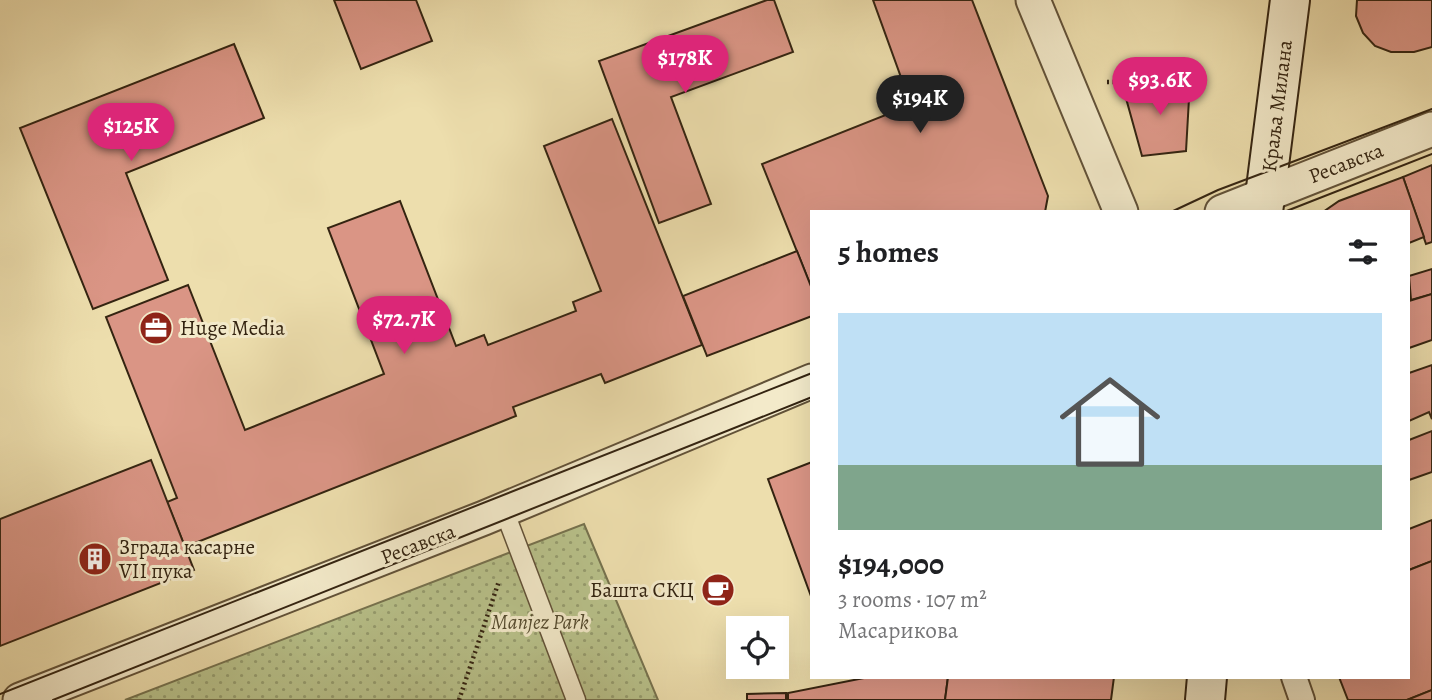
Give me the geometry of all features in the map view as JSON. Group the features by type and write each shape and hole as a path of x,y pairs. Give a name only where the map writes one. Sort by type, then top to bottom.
{"main road":[{"name":"Краља Милана","path":"1265,203 1290,0"},
{"path":"1205,700 1207,679"}],"street":[{"path":"1033,0 1120,210"},
{"name":"Ресавска","path":"1232,210 1265,203 1432,129"},
{"name":"Ресавска","path":"20,700 504,510 810,382"},
{"path":"1295,679 1302,700"}],"lane":[{"path":"504,510 576,700"}],"path":[{"path":"1099,82 1145,82 1204,75"},
{"path":"453,700 460,699 501,575"}],"green space":[{"name":"Manjez Park","path":"584,524 658,700 125,700"}],"building":[{"path":"334,0 416,0 432,41 361,69"},
{"path":"767,0 774,0 793,52 671,97 711,204 659,223 599,61"},
{"path":"873,0 972,0 1048,196 1045,210 810,210 810,284 762,164 911,105"},
{"path":"1357,0 1432,0 1432,47 1414,52 1391,52 1375,46 1363,33 1356,16"},
{"path":"234,44 264,118 126,173 168,280 93,309 20,128"},
{"path":"1190,81 1186,151 1142,156 1124,91"},
{"path":"612,119 702,345 605,383 601,374 513,407 516,416 185,547 167,502 177,498 106,317 188,285 245,430 384,374 328,228 400,201 456,346 484,335 488,345 576,311 573,302 601,291 544,146"},
{"path":"1432,165 1432,242 1426,244 1403,177"},
{"path":"1403,177 1424,237 1410,243 1410,210 1326,210 1339,201"},
{"path":"797,251 810,284 810,317 707,356 683,296"},
{"path":"1432,269 1432,294 1411,300 1410,276"},
{"path":"1432,294 1432,340 1410,348 1410,301"},
{"path":"1432,365 1432,419 1429,412 1410,421 1410,373"},
{"path":"1432,431 1432,472 1410,480 1410,440"},
{"name":"Зграда касарне VII пука","path":"151,460 194,570 0,646 0,519"},
{"path":"810,463 810,594 768,479"},
{"path":"1432,520 1432,561 1410,570 1410,529"},
{"path":"1432,561 1432,690 1407,700 1348,700 1340,679 1410,679 1410,570"},
{"path":"859,679 948,679 945,700 788,700 788,693"},
{"path":"948,679 1114,679 1111,700 945,700"},
{"path":"1432,690 1432,700 1407,700"},
{"path":"786,693 786,700 747,700 747,694"}],"tram line":[{"path":"1175,210 1218,190 1432,109"},
{"path":"1289,210 1432,154"},
{"path":"0,694 810,374"},
{"path":"53,700 810,398"}],"place":[{"name":"Huge Media","path":"156,328"},
{"name":"Зграда касарне VII пука","path":"95,559"},
{"name":"Башта СКЦ","path":"718,590"}]}
